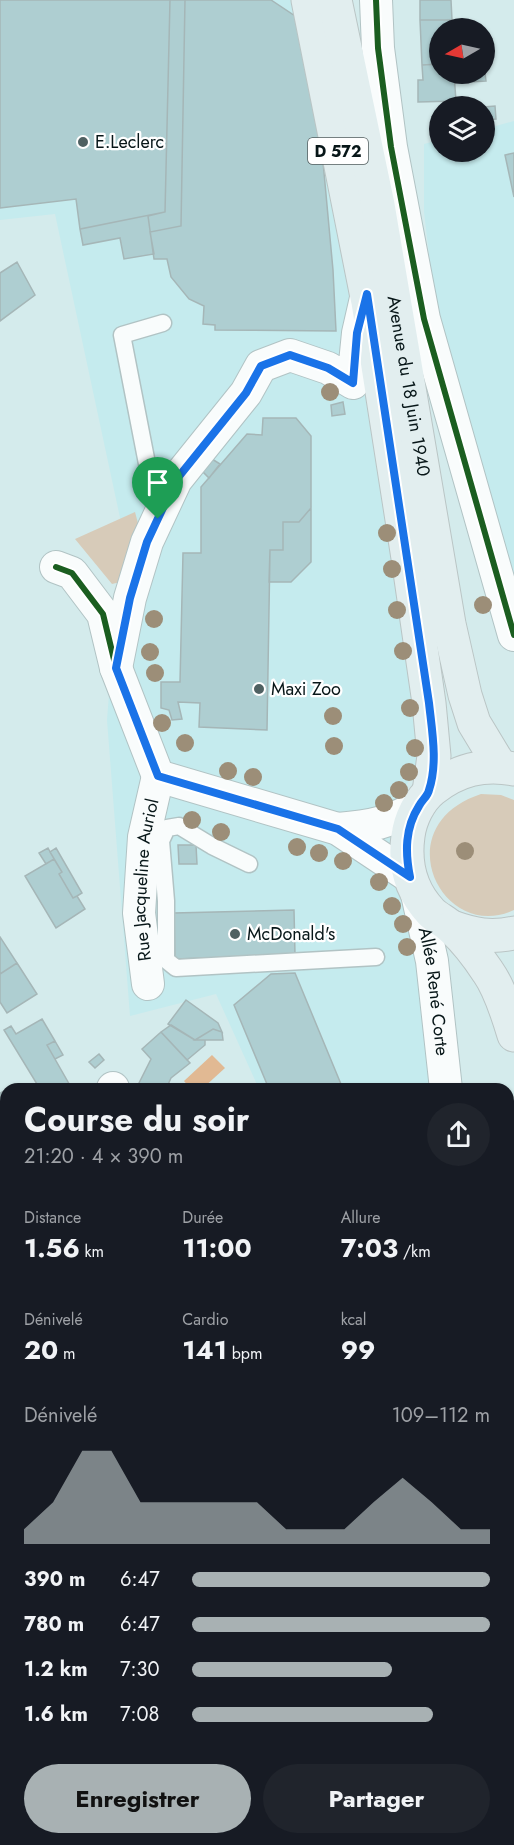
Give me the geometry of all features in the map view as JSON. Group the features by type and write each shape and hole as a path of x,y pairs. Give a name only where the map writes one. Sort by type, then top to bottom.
{"main road":[{"name":"Avenue du 18 Juin 1940","path":"308,0 367,294 429,703 434,756 424,799 409,829 406,853 414,886"},
{"name":"Avenue du 18 Juin 1940","path":"335,0 378,206 449,624 465,695 474,723 507,767"},
{"name":"Avenue du 18 Juin 1940","path":"424,799 450,776 466,770 507,767"},
{"path":"414,886 432,913 452,927 475,935 499,936 514,933"},
{"path":"452,927 489,974 514,1035"}],"street":[{"path":"376,0 378,48 392,147 424,319 514,635"},
{"path":"116,668 130,598 147,542 176,480 246,393 261,366 290,355 328,368 353,383 357,333 367,294"},
{"path":"56,567 72,573 103,614 116,668 158,776 338,829 374,827 395,819 424,799"},
{"name":"Rue Jacqueline Auriol","path":"148,984 139,913 144,837 158,776"},
{"path":"338,829 414,886"},
{"name":"Allée René Corte","path":"414,886 432,960 445,1083"}],"lane":[{"path":"158,519 122,335 163,323"},
{"path":"249,864 212,846 179,826 167,828 161,841 166,901 166,960 176,968 376,957"}],"shaded area":[{"path":"0,0 298,0 367,367 424,761 407,784 438,1083 256,1083 216,994 130,1016 107,720 122,527 55,214 0,220"},
{"path":"514,121 514,594 435,305 424,212 424,144 429,143 429,162 495,162 495,126"},
{"path":"135,512 139,527 129,580 112,584 75,539"},
{"path":"481,794 501,795 514,800 514,910 488,916 465,911 446,897 434,877 430,854 435,830 452,810"},
{"path":"212,1055 225,1068 209,1083 186,1083 184,1081"}],"building":[{"name":"E.Leclerc","path":"0,0 170,0 165,212 80,229 76,199 0,208"},
{"path":"170,0 185,0 181,226 150,232 154,254 124,259 120,238 83,245 80,229 165,212"},
{"path":"170,0 271,0 295,16 322,151 336,331 215,330 215,325 203,324 204,306 189,299 171,277 167,259 154,259 148,216 165,212"},
{"path":"420,0 451,0 452,18 420,20"},
{"path":"420,20 429,20 429,65 422,65"},
{"path":"422,65 429,65 429,84 455,84 456,96 429,96 429,102 418,102 418,80 423,80"},
{"path":"514,153 514,197 505,155"},
{"path":"17,262 35,295 0,321 0,273"},
{"path":"343,402 345,414 332,416 331,405"},
{"path":"263,418 296,418 311,436 311,508 299,522 283,522 283,550 270,550 267,730 199,727 200,703 178,702 182,719 172,720 169,710 161,708 161,682 180,682 183,553 201,553 201,487 247,434 262,435"},
{"path":"212,459 220,464 209,478 202,471"},
{"path":"311,508 311,562 291,582 269,582 270,550 283,550 283,522 299,522"},
{"path":"178,845 196,845 197,864 179,864"},
{"path":"48,848 54,859 46,864 39,853"},
{"path":"56,848 82,893 73,898 50,852"},
{"path":"54,859 62,872 59,874 73,898 77,896 85,909 56,928 25,876"},
{"name":"McDonald's","path":"294,910 295,955 175,959 174,913"},
{"path":"0,937 17,963 0,974"},
{"path":"17,963 37,994 7,1013 0,1002 0,974"},
{"path":"295,973 341,1083 266,1083 234,1005 271,974"},
{"path":"186,1000 218,1023 222,1032 213,1029 195,1040 168,1024"},
{"path":"42,1019 55,1041 47,1045 69,1083 36,1083 4,1030 11,1026 16,1034"},
{"path":"171,1025 195,1040 205,1040 205,1045 187,1060 161,1032"},
{"path":"213,1029 222,1032 223,1040 195,1040"},
{"path":"161,1032 190,1063 171,1078 169,1083 139,1083 151,1059 142,1049"},
{"path":"55,1041 63,1055 55,1059 47,1045"},
{"path":"99,1054 104,1060 95,1068 89,1062"}],"cycle path":[{"path":"376,0 378,48 391,147 424,319 514,635"},
{"path":"116,668 130,598 147,542 176,480 246,393 261,366 290,355 328,368 353,383 358,333 367,294"},
{"path":"56,567 72,573 103,614 116,668 158,776 338,829 410,877"}],"place":[{"name":"E.Leclerc","path":"83,142"},
{"name":"Maxi Zoo","path":"259,689"},
{"name":"McDonald's","path":"235,934"}],"route":[{"path":"367,294 408,558 429,703 434,756 429,792 418,806 409,829 406,853 410,877 338,829 158,776 116,668 130,598 147,542 158,519 176,480 246,393 261,366 290,355 328,368 353,383 357,333 367,294"}]}
